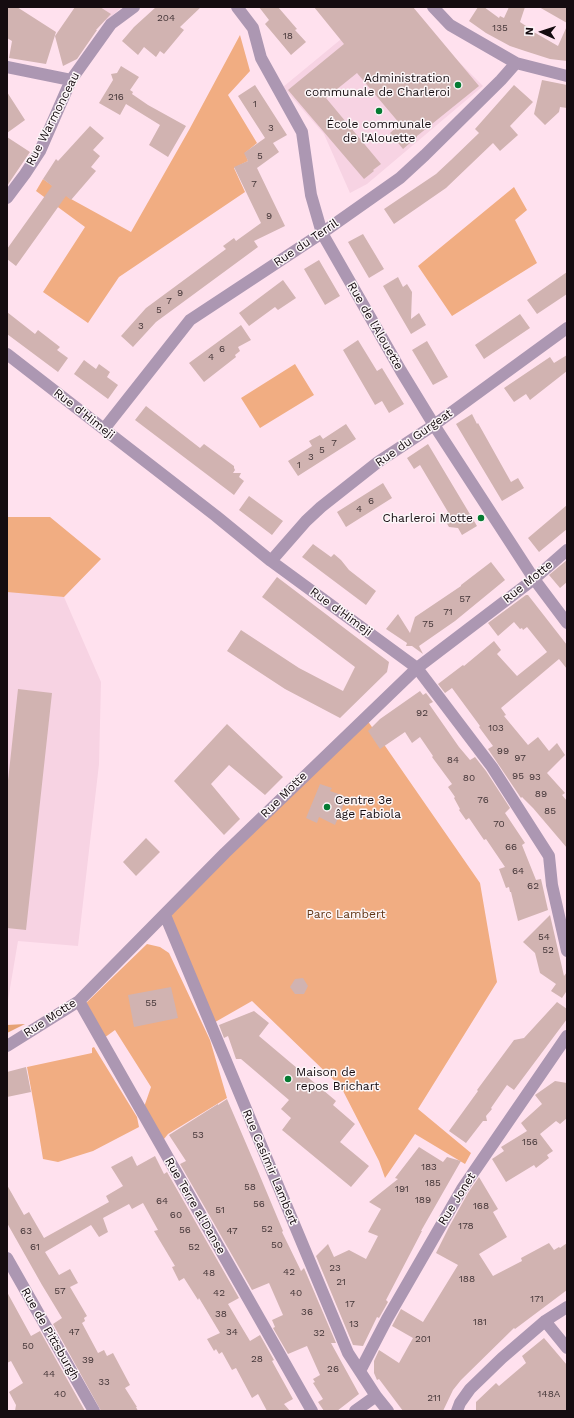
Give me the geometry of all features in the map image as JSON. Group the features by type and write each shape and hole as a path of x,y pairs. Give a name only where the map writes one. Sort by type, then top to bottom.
{"street":[{"name":"Rue Warmonceau","path":"7,198 40,151 71,80 111,24 134,7"},
{"name":"Rue de l'Alouette","path":"237,7 253,28 261,58 302,132 303,148 311,195 322,233 434,425 534,579 567,622"},
{"path":"433,7 450,25 516,63 567,76"},
{"name":"Rue du Terril","path":"104,429 190,320 322,233 400,178 425,156 516,63"},
{"path":"7,67 71,80"},
{"name":"Rue du Gurgeat","path":"271,561 306,521 321,507 378,462 434,425 567,328"},
{"name":"Rue d'Himeji","path":"7,354 216,516 271,561 417,668 492,767 549,856 552,885 567,951"},
{"name":"Rue Motte","path":"7,1046 79,1001 318,762 417,668 534,579 567,550"},
{"name":"Rue Casimir Lambert","path":"165,915 348,1353 376,1396 388,1411"},
{"name":"Rue Terre al'Danse","path":"79,1001 312,1411"},
{"name":"Rue Jonet","path":"360,1371 387,1319 462,1189 567,1036"},
{"name":"Rue de Pittsburgh","path":"7,1258 94,1411"},
{"path":"462,1408 470,1389 545,1322 567,1307"},
{"path":"545,1322 567,1348"},
{"path":"355,1411 376,1396"}],"shaded area":[{"path":"86,7 122,7 106,21"},
{"name":"École communale de l'Alouette","path":"380,7 457,60 483,86 367,184 350,193 324,134 283,87"},
{"path":"7,591 64,597 101,682 99,764 78,946 18,941 7,1006"},
{"path":"25,1024 7,1033 7,1025"}],"green space":[{"path":"240,35 250,71 228,95 257,143 245,153 248,161 234,168 245,192 119,277 88,323 43,292 85,227 36,191 43,179 71,199 131,232 189,130"},
{"path":"514,187 527,210 515,220 537,263 452,316 418,266"},
{"path":"295,364 314,395 260,428 241,398"},
{"path":"7,516 50,517 101,559 64,597 7,592"},
{"name":"Parc Lambert","path":"365,717 480,883 497,982 418,1109 471,1153 465,1164 415,1134 385,1178 379,1161 341,1087 252,1001 210,1025 165,915"},
{"path":"147,944 160,947 169,953 210,1040 227,1098 168,1134 160,1144 144,1107 151,1087 115,1030 104,1038 86,1003"},
{"path":"94,1047 137,1117 139,1127 93,1151 58,1162 43,1159 27,1067 92,1053 92,1048"}],"building":[{"path":"7,7 17,7 56,32 46,64 9,58 12,41 7,38"},
{"path":"75,7 100,7 111,14 96,30 77,59 63,66 55,36"},
{"path":"156,7 201,7 180,27 184,30 164,54 160,51 156,57 144,47 138,55 122,41 134,27"},
{"path":"259,7 278,7 306,42 291,55 265,24 269,20"},
{"name":"École communale de l'Alouette","path":"314,7 413,7 479,86 403,149 390,133 400,124 357,73 326,98 381,164 364,179 288,90 344,44"},
{"path":"478,7 484,7 499,18 500,16 504,18 509,7 525,7 520,22 532,31 558,46 567,26 567,61 550,59 510,46 486,33 469,21"},
{"path":"539,7 567,7 567,23"},
{"path":"121,66 139,77 130,90 133,92 132,94 148,105 186,126 168,157 149,145 160,125 126,104 120,115 99,103 113,80 111,74 117,73"},
{"path":"542,80 567,85 567,108 560,107 559,112 545,125 534,114"},
{"path":"255,85 287,135 273,143 279,152 257,168 285,226 254,241 258,247 156,322 133,347 121,336 146,308 226,249 223,246 234,238 236,241 261,223 234,167 248,161 244,153 265,138 238,96"},
{"path":"514,85 533,102 510,126 518,135 500,151 493,143 446,188 394,224 384,209 436,174 451,160 479,133 475,129"},
{"path":"7,92 25,120 7,133"},
{"path":"90,126 104,138 93,150 100,156 91,167 96,171 71,200 66,196 16,266 7,259 7,249 52,186 43,179 56,159 58,161"},
{"path":"7,137 30,152 7,186"},
{"path":"363,234 384,269 369,278 348,242"},
{"path":"319,260 340,296 325,305 304,269"},
{"path":"567,272 567,294 537,314 527,300"},
{"path":"398,277 403,287 407,284 412,292 411,319 419,313 426,325 411,334 383,286"},
{"path":"283,280 296,298 278,310 275,307 249,326 239,313"},
{"path":"7,312 35,334 38,330 60,347 57,350 68,358 58,372 7,334"},
{"path":"520,314 530,328 484,359 475,345"},
{"path":"241,325 251,340 238,347 240,351 235,355 236,357 204,382 189,363"},
{"path":"358,340 377,371 382,368 404,404 389,413 382,401 375,405 343,350"},
{"path":"427,341 448,377 433,385 412,350"},
{"path":"567,355 567,371 530,400 526,394 514,402 504,388 550,357 554,363"},
{"path":"84,360 96,369 99,364 110,372 107,377 118,385 108,399 74,374"},
{"path":"146,406 200,448 204,444 234,466 235,470 233,473 241,473 239,477 244,481 234,495 135,420"},
{"path":"472,414 511,482 518,478 524,488 502,501 456,424"},
{"path":"346,424 356,439 298,476 288,461 312,446 309,441 320,435 323,439"},
{"path":"428,444 477,526 462,535 458,528 449,527 442,515 448,512 420,465 414,469 407,458"},
{"path":"383,483 392,498 346,527 337,512"},
{"path":"249,496 283,521 272,535 239,510"},
{"path":"567,505 567,529 539,552 528,538"},
{"path":"313,544 331,557 334,554 349,570 376,591 366,605 302,557"},
{"path":"567,560 567,582 560,588 549,575"},
{"path":"491,562 505,580 455,621 419,646 423,654 412,646 406,646 407,643 386,629 398,614 410,633 415,617 461,586"},
{"path":"277,577 389,662 387,672 340,718 285,689 227,651 241,630 299,668 343,691 355,667 262,597"},
{"path":"528,595 567,645 567,669 559,659 501,708 506,715 504,716 528,745 538,737 549,751 557,743 565,755 547,773 565,793 562,795 567,801 567,848 533,808 522,797 521,798 488,749 493,746 452,688 445,693 438,684 463,665 464,666 494,641 501,650 497,654 517,676 547,652 527,627 523,630 522,628 520,629 514,622 498,636 488,623"},
{"path":"18,689 52,693 26,930 7,928 7,790"},
{"path":"420,691 423,695 426,693 433,702 429,704 459,747 470,760 475,757 510,808 505,813 525,843 522,845 536,880 541,879 548,910 518,921 511,892 509,887 506,888 499,869 505,867 486,839 484,840 469,818 466,820 459,810 460,809 454,798 455,797 448,787 452,784 432,757 433,756 420,737 412,743 405,732 380,749 368,731 380,719"},
{"path":"227,724 283,777 265,795 229,765 211,784 240,819 224,835 174,781"},
{"name":"Centre 3e âge Fabiola","path":"320,784 332,788 330,791 347,797 335,825 319,817 317,823 306,818"},
{"path":"146,838 160,852 136,876 123,862"},
{"path":"550,915 564,976 567,972 567,993 566,992 562,998 551,991 556,984 540,973 535,953 523,942"},
{"path":"303,978 308,986 304,994 295,994 290,987 295,979"},
{"path":"171,987 178,1018 134,1027 128,995"},
{"path":"557,1002 567,1009 567,1019 514,1090 507,1085 486,1116 487,1121 483,1121 466,1143 449,1131 514,1040 524,1038"},
{"name":"Maison de repos Brichart","path":"254,1011 269,1023 259,1036 336,1101 333,1105 355,1124 340,1142 369,1166 351,1187 282,1130 291,1118 281,1109 289,1100 241,1059 236,1059 228,1036 224,1038 219,1025"},
{"path":"26,1067 31,1092 7,1097 7,1072"},
{"path":"555,1081 567,1083 567,1118 560,1124 556,1121 540,1134 553,1151 547,1155 549,1158 536,1168 534,1165 506,1182 492,1159 504,1151 501,1147 527,1131 521,1123 542,1104 535,1095"},
{"path":"227,1099 283,1231 282,1232 301,1271 304,1268 336,1343 331,1343 359,1394 337,1411 324,1411 318,1402 323,1399 313,1383 315,1382 313,1379 320,1375 307,1346 288,1354 273,1328 275,1327 272,1320 283,1315 269,1283 252,1290 180,1164 186,1161 169,1135"},
{"path":"419,1147 443,1162 447,1157 461,1161 421,1231 386,1300 388,1302 379,1318 377,1317 363,1346 353,1345 316,1256 328,1244 334,1257 349,1250 366,1259 378,1236 368,1232 381,1209 369,1202 398,1179 395,1178"},
{"path":"132,1156 137,1166 155,1156 164,1174 167,1172 239,1298 228,1304 250,1341 260,1335 274,1360 272,1361 293,1399 284,1404 290,1411 267,1411 258,1394 252,1398 236,1368 232,1370 222,1352 219,1354 216,1349 214,1351 207,1339 220,1333 199,1298 198,1300 184,1278 179,1281 172,1267 175,1266 154,1231 158,1230 143,1203 132,1209 129,1204 103,1218 108,1232 99,1237 91,1225 45,1252 59,1275 70,1269 78,1283 70,1287 87,1316 84,1318 85,1321 82,1323 98,1353 104,1350 107,1356 113,1353 130,1385 125,1388 138,1411 101,1411 53,1324 62,1318 7,1223 7,1185 24,1215 29,1212 44,1238 109,1202 106,1196 123,1186 111,1167"},
{"path":"479,1177 498,1209 493,1212 507,1237 479,1254 493,1276 522,1261 521,1258 549,1243 554,1250 567,1243 567,1290 515,1329 514,1328 461,1380 453,1390 443,1411 403,1411 379,1379 377,1380 374,1373 374,1361 379,1350 399,1363 413,1338 392,1326 401,1309 423,1322 458,1265 436,1253 468,1193"},
{"path":"7,1292 31,1336 40,1331 85,1411 15,1411 16,1405 9,1392 23,1383 11,1361 7,1363"},
{"path":"544,1338 567,1365 567,1411 476,1411 476,1402 496,1383 499,1386 526,1363 522,1356"}],"place":[{"name":"Administration communale de Charleroi","path":"458,85"},
{"name":"École communale de l'Alouette","path":"379,111"},
{"name":"Charleroi Motte","path":"481,518"},
{"name":"Centre 3e âge Fabiola","path":"327,807"},
{"name":"Maison de repos Brichart","path":"288,1079"}]}
